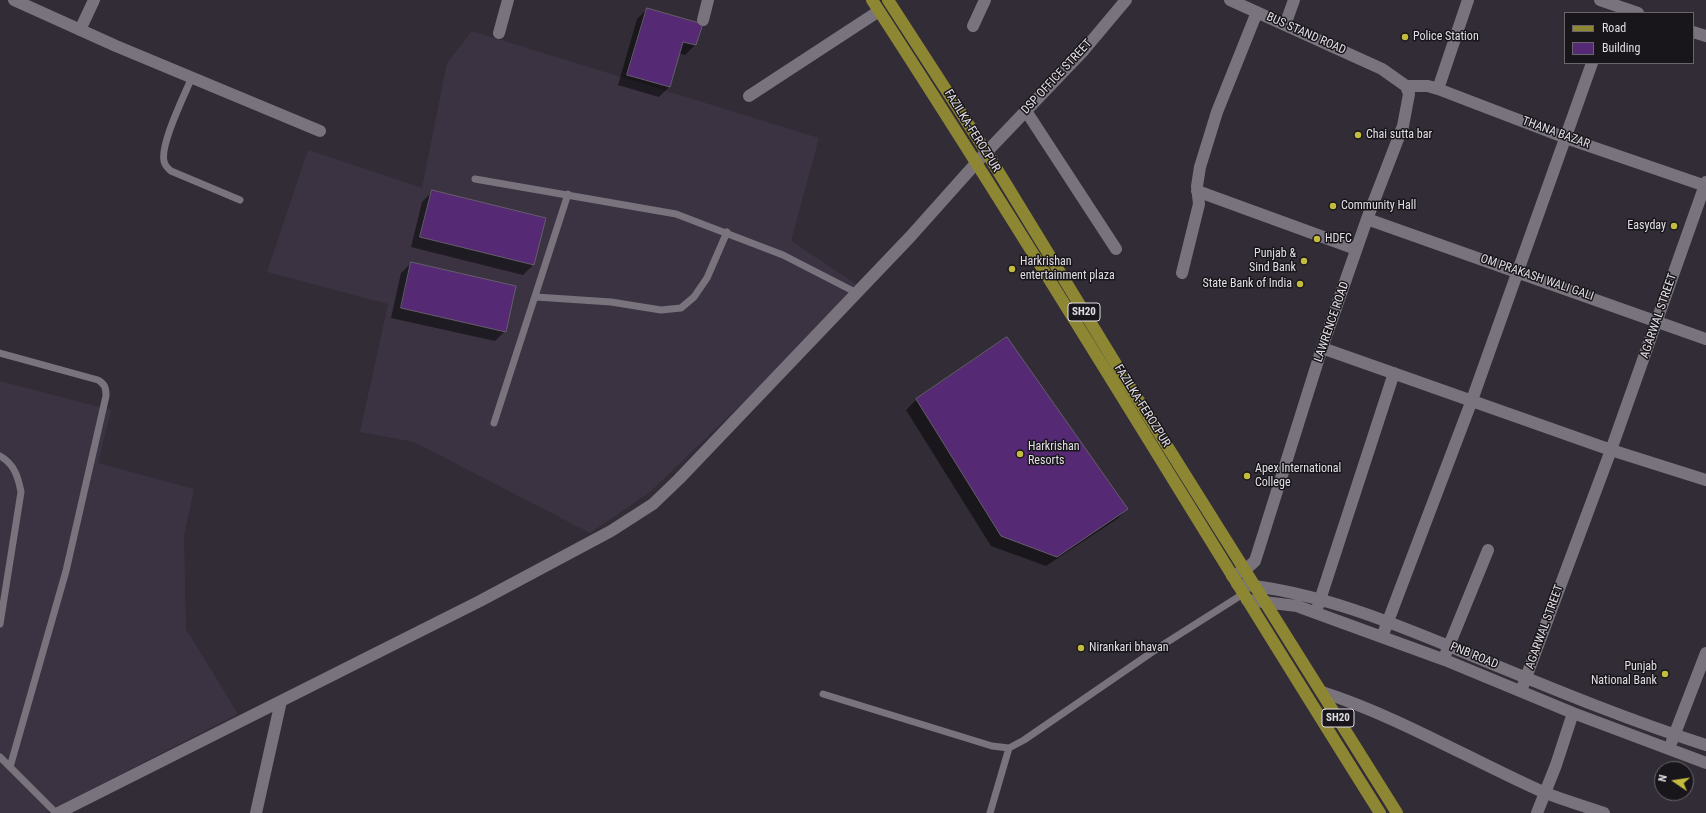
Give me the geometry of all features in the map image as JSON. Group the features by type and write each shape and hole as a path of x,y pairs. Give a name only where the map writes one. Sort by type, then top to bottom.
{"main road":[{"name":"FAZILKA-FEROZPUR","path":"872,0 977,162 1380,813"},
{"name":"FAZILKA-FEROZPUR","path":"889,1 986,153 1122,374 1397,813"}],"street":[{"path":"14,0 80,30 320,131"},
{"path":"80,30 94,0"},
{"path":"499,33 508,0"},
{"path":"703,20 708,0"},
{"path":"973,26 985,0"},
{"name":"DSP OFFICE STREET","path":"57,813 480,601 598,539 653,504 679,479 910,237 977,162 1084,50 1126,0"},
{"name":"BUS STAND ROAD","path":"1230,0 1382,68 1406,86"},
{"path":"1285,25 1294,0"},
{"path":"1438,89 1468,0"},
{"path":"1600,0 1612,6 1634,12"},
{"path":"749,96 879,11"},
{"path":"1182,273 1199,204 1197,191 1200,167 1217,112 1257,12"},
{"path":"1694,32 1706,36"},
{"path":"1382,637 1472,400 1592,64"},
{"name":"THANA BAZAR","path":"1406,86 1428,86 1438,89 1566,138 1706,185"},
{"name":"LAWRENCE ROAD","path":"1246,570 1255,561 1322,348 1367,218 1403,126 1408,94 1406,86"},
{"path":"1026,111 1116,249"},
{"name":"AGARWAL STREET","path":"1521,691 1611,450 1706,185"},
{"path":"1197,191 1356,249"},
{"name":"OM PRAKASH WALI GALI","path":"1367,218 1657,320 1706,339"},
{"path":"1322,348 1611,450 1706,480"},
{"path":"1316,613 1319,598 1332,566 1394,373"},
{"path":"1445,660 1448,646 1488,550"},
{"path":"1240,589 1246,570"},
{"name":"PNB ROAD","path":"1240,589 1255,586 1286,590 1319,598 1388,622 1526,678 1674,735 1706,745"},
{"name":"PNB ROAD","path":"1240,589 1265,602 1297,606 1445,660 1573,713 1668,750 1706,763"},
{"path":"1668,750 1706,653"},
{"path":"1322,692 1352,702 1392,719 1545,793 1604,813"},
{"path":"256,813 281,701"},
{"path":"1537,813 1573,713"}],"lane":[{"path":"192,77 167,137 163,150 164,164 171,171 240,200"},
{"path":"475,179 676,214 727,232 783,255 857,293"},
{"path":"494,423 536,297 568,194"},
{"path":"536,297 611,302 661,310 681,308 694,297 707,278 727,232"},
{"path":"0,353 98,380 103,382 106,388 106,396 66,571 10,767"},
{"path":"0,456 14,468 19,480 21,492 0,624"},
{"path":"823,694 992,746 1009,748 1024,740 1161,646 1240,589"},
{"path":"990,813 1009,748"},
{"path":"0,757 57,813"}],"shaded area":[{"path":"472,31 819,138 791,241 862,288 650,492 590,533 414,442 360,432 388,304 267,272 308,150 422,188 447,63"},
{"path":"0,381 111,410 98,463 194,489 184,536 186,629 238,714 45,813 0,813"}],"building":[{"path":"647,8 703,24 696,45 683,42 670,87 627,75"},
{"path":"432,190 546,218 534,265 420,237"},
{"path":"411,262 516,286 506,332 401,308"},
{"name":"Harkrishan Resorts","path":"1007,337 1128,509 1057,557 1001,536 916,399"}],"place":[{"name":"Police Station","path":"1405,37"},
{"name":"Chai sutta bar","path":"1358,135"},
{"name":"Community Hall","path":"1333,206"},
{"name":"Easyday","path":"1674,226"},
{"name":"HDFC","path":"1317,239"},
{"name":"Punjab & Sind Bank","path":"1304,261"},
{"name":"Harkrishan entertainment plaza","path":"1012,269"},
{"name":"State Bank of India","path":"1300,284"},
{"name":"Harkrishan Resorts","path":"1020,454"},
{"name":"Apex International College","path":"1247,476"},
{"name":"Nirankari bhavan","path":"1081,648"},
{"name":"Punjab National Bank","path":"1665,674"}]}
